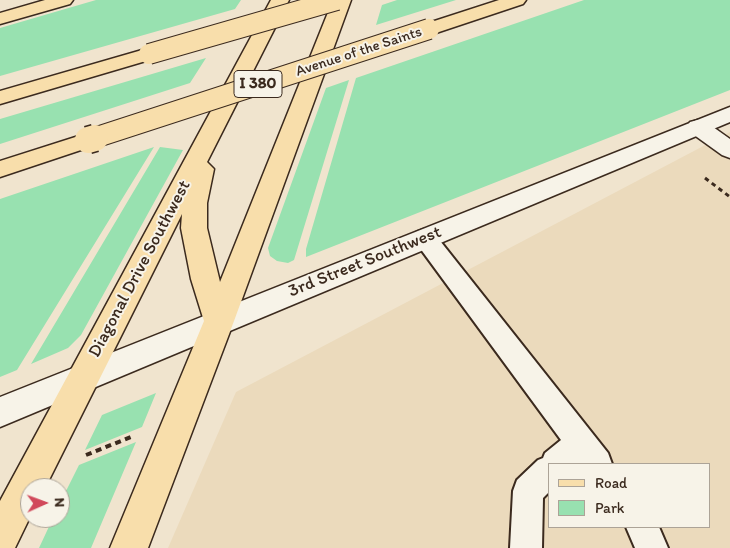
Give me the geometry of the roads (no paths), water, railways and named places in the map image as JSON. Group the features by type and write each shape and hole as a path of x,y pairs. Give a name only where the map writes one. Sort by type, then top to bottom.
{"main road":[{"path":"0,13 57,0"},
{"path":"0,19 64,0"},
{"name":"Diagonal Drive Southwest","path":"0,538 280,0"},
{"path":"0,98 336,0"},
{"path":"129,548 219,322 342,0"},
{"name":"Avenue of the Saints","path":"0,169 518,0"},
{"name":"3rd Street Southwest","path":"0,412 84,376 730,114"},
{"path":"698,127 730,150"},
{"path":"207,142 195,203 194,228 205,279 219,322"}],"lane":[{"path":"425,238 588,453 559,463"},
{"path":"526,548 528,490 548,472"},
{"path":"642,528 652,548"}]}
